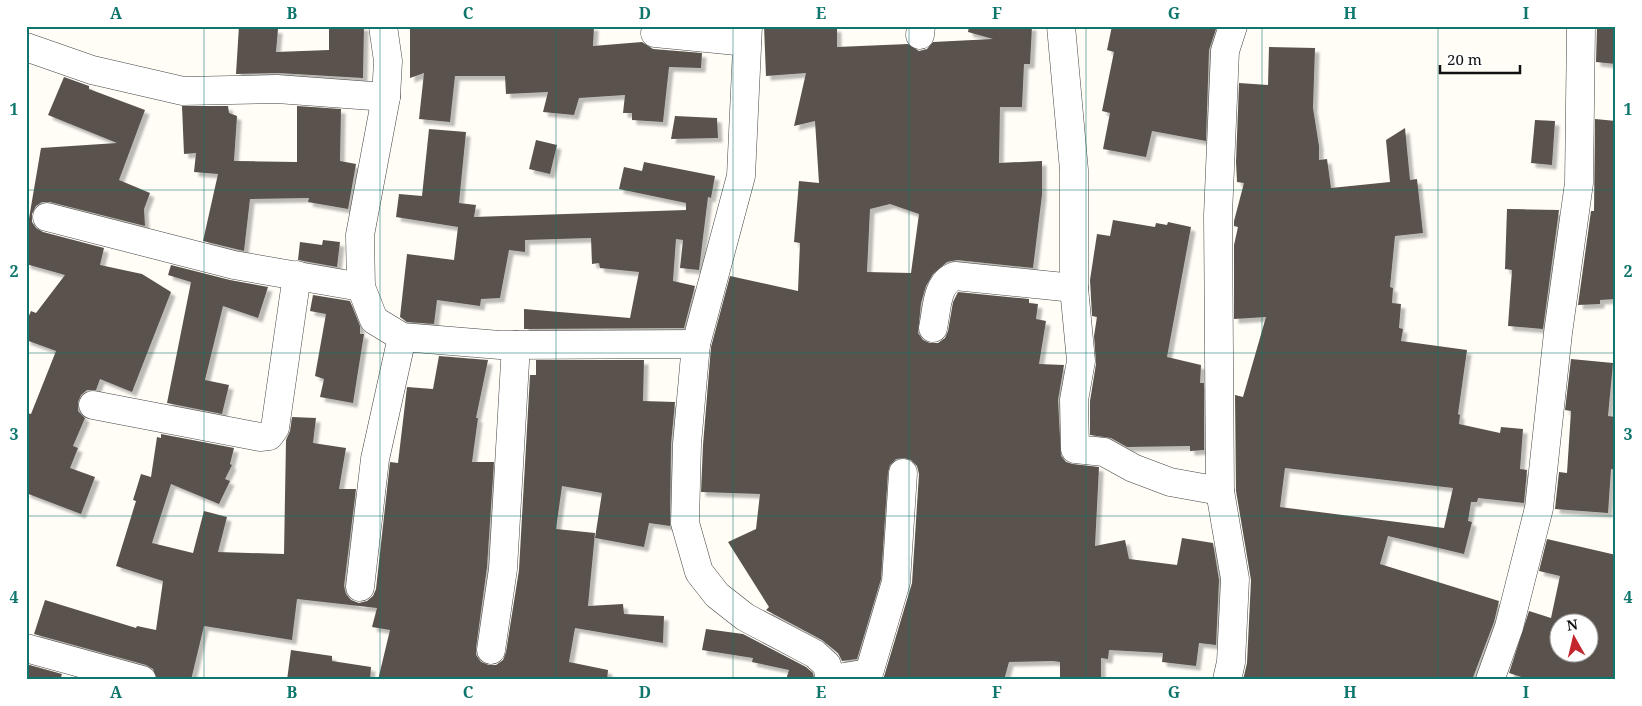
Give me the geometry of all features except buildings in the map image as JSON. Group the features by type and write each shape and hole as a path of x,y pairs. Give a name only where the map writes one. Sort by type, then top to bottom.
{"street":[{"path":"383,26 388,61 386,97 360,235 361,287 374,320 402,337 516,345 696,344"},
{"path":"1061,26 1074,170 1074,288 1081,361 1074,400 1075,450 1104,452 1132,468 1170,482 1220,491"},
{"path":"1227,680 1231,662 1234,579 1220,491 1218,215 1225,51 1233,26"},
{"path":"1490,680 1509,628 1540,508 1558,333 1579,183 1581,26"},
{"path":"655,33 747,34 741,176 696,344 687,444 685,524 698,572 717,595 744,617 816,654 827,665 830,679 868,673 896,582 903,473"},
{"path":"26,46 92,70 183,91 277,89 386,97"},
{"path":"47,217 234,265 361,287"},
{"path":"93,405 260,437 269,436 275,428 297,275"},
{"path":"933,328 942,287 947,279 955,276 1074,288"},
{"path":"360,587 375,459 402,337"},
{"path":"490,650 503,569 516,345"},
{"path":"26,648 142,680"}]}
